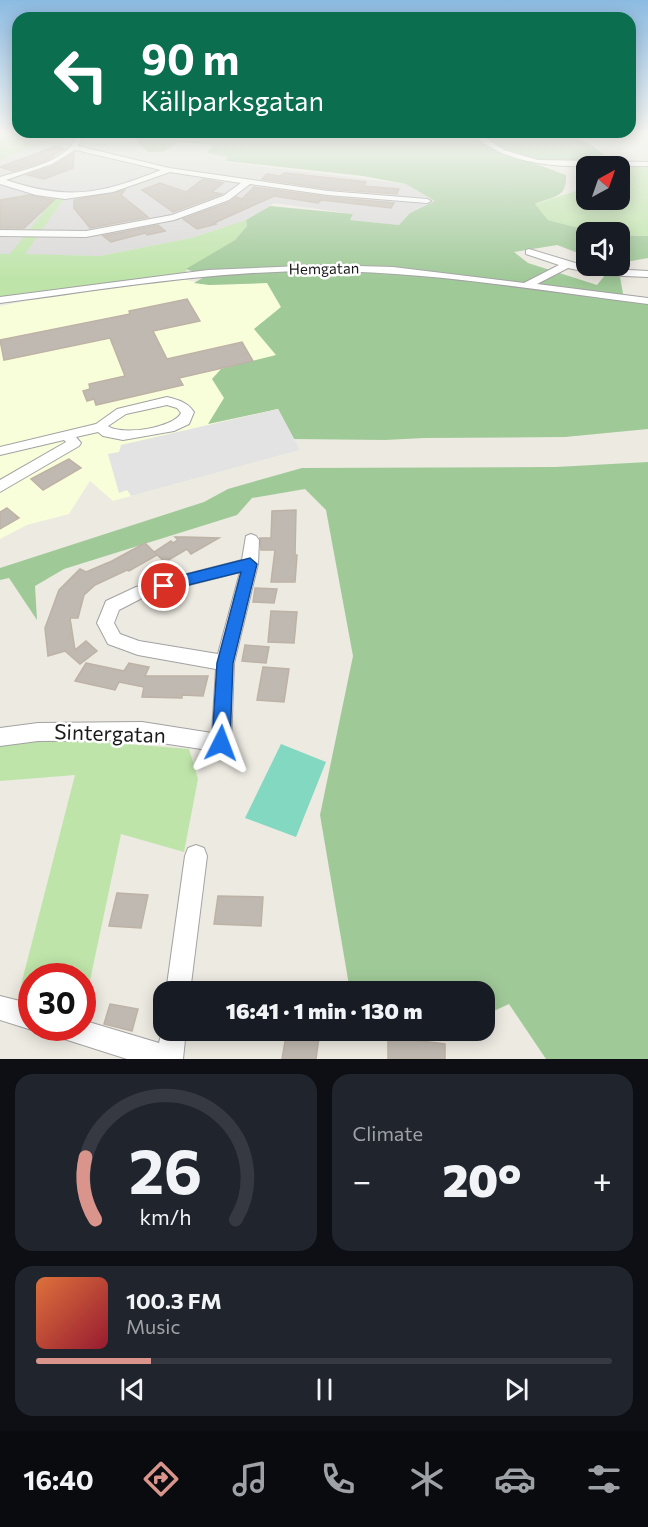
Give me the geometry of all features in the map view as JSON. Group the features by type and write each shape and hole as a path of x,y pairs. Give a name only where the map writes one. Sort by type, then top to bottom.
{"street":[{"path":"0,181 49,195 82,196 120,189 142,180"},
{"path":"0,233 86,234 174,217 226,198 249,180"},
{"path":"253,180 328,193 427,201"},
{"path":"529,252 567,265 604,272 635,271 648,274"},
{"path":"526,286 567,265"},
{"name":"Hemgatan","path":"0,300 208,273 324,268 393,270 646,300"},
{"path":"0,451 100,427 105,419 116,412 167,401 181,405 188,412 184,421 174,427 123,436 108,433 100,427"},
{"path":"0,487 16,475 74,443 67,435"},
{"path":"250,564 142,591 112,606 105,623 114,639 138,648 225,663 250,564 251,540"},
{"name":"Sintergatan","path":"0,736 38,732 142,731 221,743 225,663"},
{"path":"179,981 196,856"},
{"path":"0,1008 18,1013"},
{"path":"96,1036 170,1058 172,1041"}],"shaded area":[{"path":"0,180 377,180 406,184 436,201 410,213 399,225 350,220 353,214 274,203 246,220 191,238 100,256 0,254"},
{"path":"183,279 209,285 267,283 281,307 276,355 224,398 209,424 278,409 300,450 113,501 90,481 69,514 27,525 0,539 0,306 66,293"},
{"path":"278,409 300,450 131,496 127,490 119,493 108,454 119,452 121,445"}],"green space":[{"path":"387,180 566,180 561,193 535,204 548,220 576,227 576,252 557,245 514,252 528,263 597,285 604,276 620,277 624,299 648,303 648,429 565,437 294,439 278,409 208,424 224,398 212,379 221,369 276,355 254,329 281,307 267,283 209,285 194,283 206,276 186,269 235,240 247,226 246,220 270,206 353,214 350,220 399,225 410,213 435,201 406,184"},
{"path":"630,180 648,180 648,236 630,235 630,222 576,222 576,227 548,220 535,204 576,191 576,210 630,210"},
{"path":"57,195 66,196 25,254 100,256 191,238 246,220 247,226 235,240 187,269 185,274 0,299 0,254 10,254"},
{"path":"630,235 648,236 648,258 630,261"},
{"path":"648,462 648,1059 546,1059 509,1004 495,1010 495,981 348,981 320,815 353,656 326,510 305,489 252,498 237,515 64,569 35,586 37,620 9,578 0,580 0,568 204,502 228,489 302,468 556,467"},
{"path":"39,737 189,749 198,779 184,852 121,834 94,963 27,963 75,775 0,781 0,742"},
{"path":"281,744 326,762 296,837 245,818"}],"building":[{"path":"201,180 223,183 212,192 222,194 173,212 142,190 160,183 186,192"},
{"path":"271,180 352,180 366,182 364,186 399,189 397,194 328,189"},
{"path":"254,187 394,203 391,208 321,200 318,203 274,196 214,223 216,224 197,229 183,219 230,202 236,197 242,199"},
{"path":"125,190 121,195 148,217 90,228 74,208 74,200"},
{"path":"29,195 54,200 24,228 0,228 0,200"},
{"path":"158,225 165,231 147,235 145,233 111,242 103,236"},
{"path":"187,299 200,321 153,331 167,359 242,342 253,361 179,378 183,385 96,405 94,399 87,401 83,391 90,389 89,384 125,376 110,338 4,360 0,340 130,314 129,311"},
{"path":"69,459 81,468 43,490 31,479"},
{"path":"7,508 19,518 0,529 0,512"},
{"path":"296,510 295,582 271,582 275,550 261,550 260,538 271,538 272,511"},
{"path":"175,537 219,538 191,554 187,549 165,562 154,552 171,541 173,543 178,540"},
{"path":"145,543 157,555 129,571 95,585 84,595 78,618 70,618 75,650 86,641 97,651 80,664 65,651 48,656 45,628 59,590 80,569 86,572"},
{"path":"255,588 277,589 274,603 253,602"},
{"path":"271,611 297,612 294,643 268,642"},
{"path":"245,645 269,647 266,663 242,661"},
{"path":"86,663 124,671 129,663 149,667 145,676 208,676 203,696 142,697 144,687 119,682 115,690 75,681"},
{"path":"263,667 289,669 284,702 257,700"},
{"path":"117,893 148,895 141,928 109,926"},
{"path":"218,896 263,897 261,926 214,924"},
{"path":"110,1004 138,1009 132,1031 104,1024"},
{"path":"285,1041 318,1041 316,1059 282,1059"},
{"path":"388,1041 445,1044 445,1059 388,1059"}],"route":[{"path":"164,586 250,564 225,663 221,743"}]}
